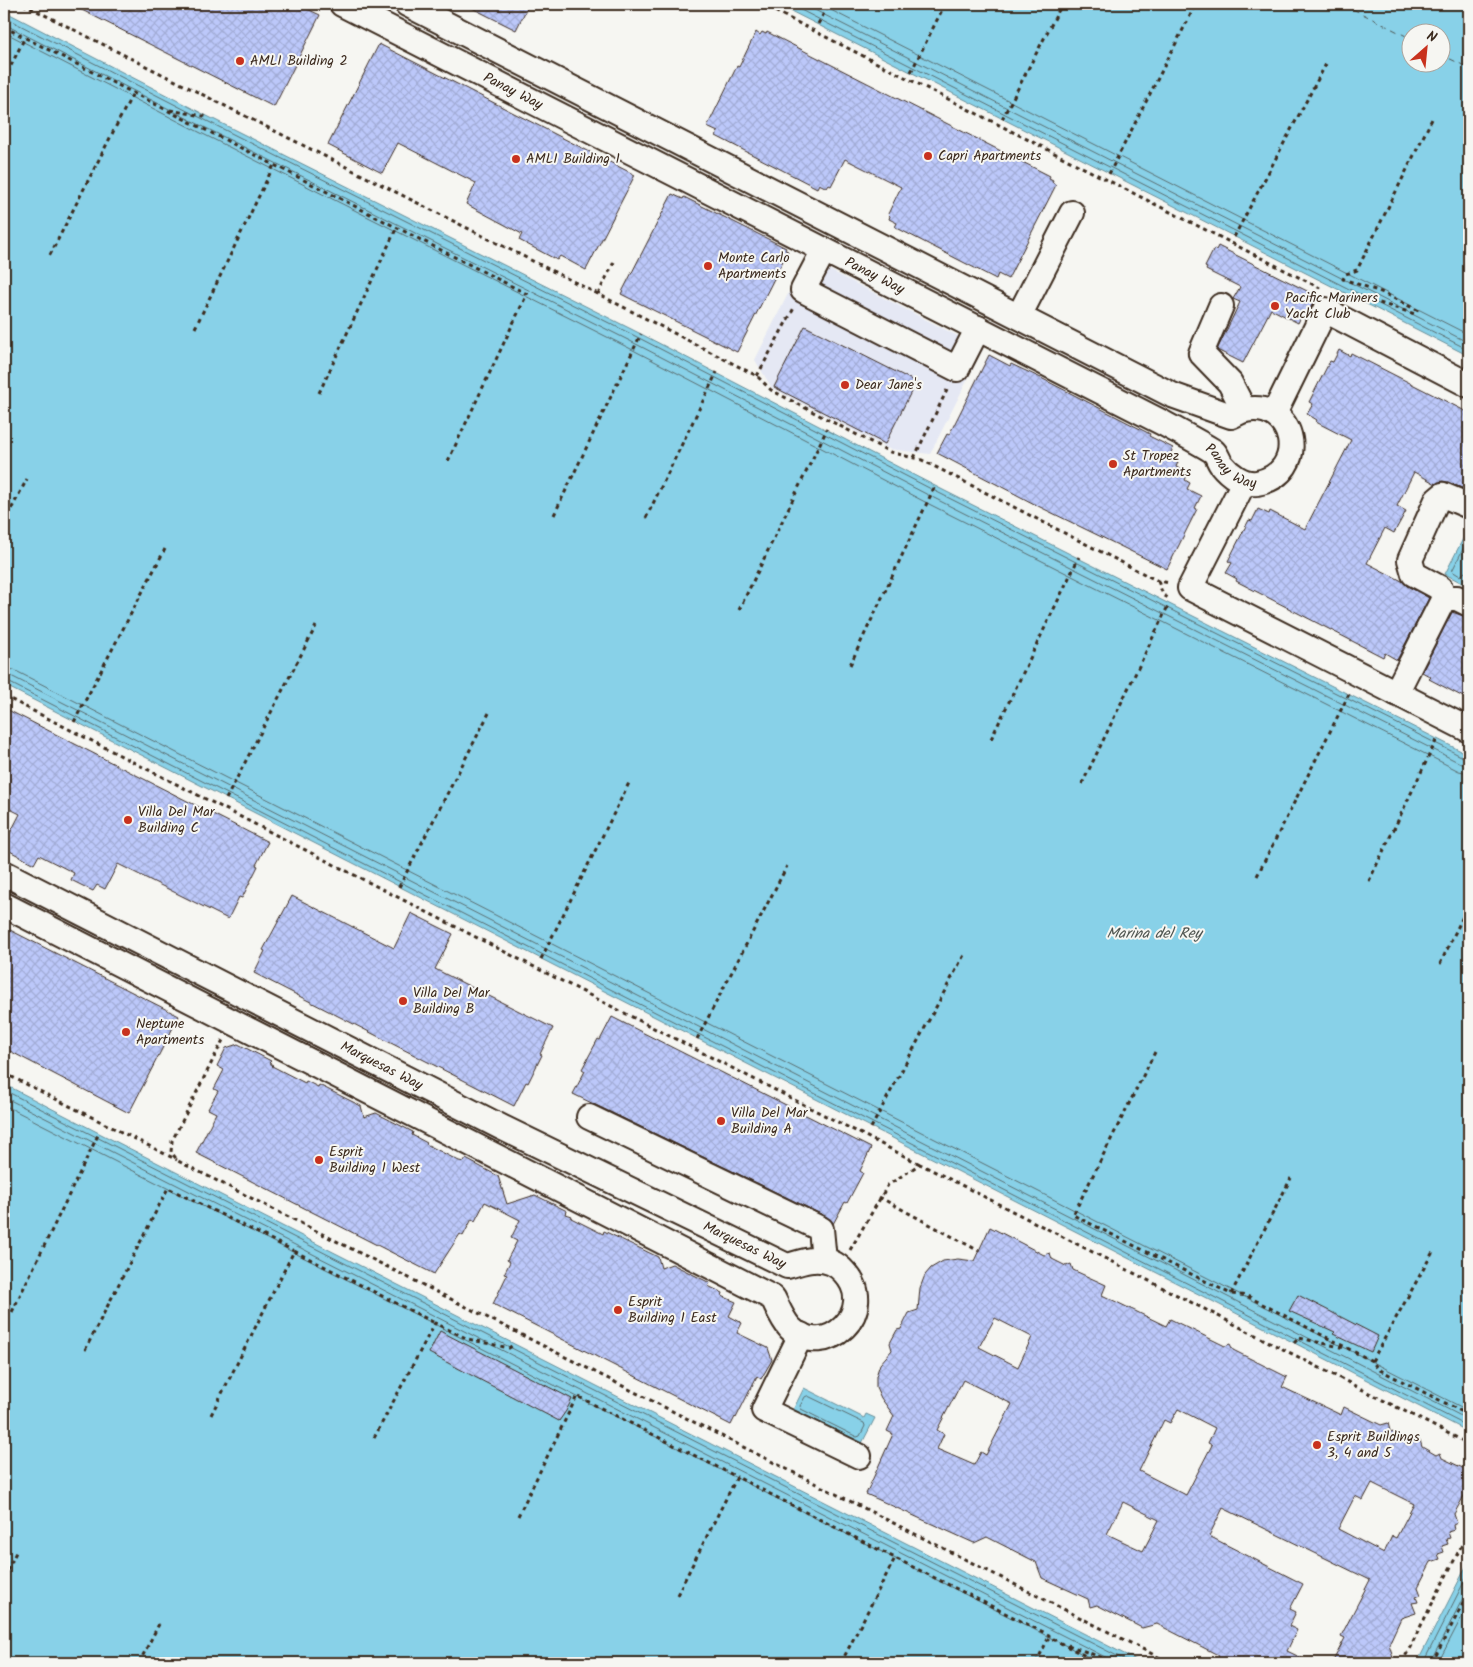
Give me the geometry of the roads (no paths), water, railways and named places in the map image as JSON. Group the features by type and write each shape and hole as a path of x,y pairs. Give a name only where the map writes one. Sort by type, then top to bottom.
{"street":[{"name":"Panay Way","path":"342,4 1163,422 1215,453 1221,464 1231,475 1244,482 1254,483 1270,480 1284,468 1290,456 1291,439 1285,426 1274,414 1262,409 1244,410 1231,416 1172,395 407,4"},
{"path":"1019,316 1072,213"},
{"path":"824,250 803,290 957,369 978,328"},
{"path":"1221,306 1201,353 1230,383 1244,410"},
{"path":"1274,414 1325,310 1469,385"},
{"path":"1244,482 1190,588 1469,730"},
{"path":"1396,693 1444,598 1440,588 1414,574 1410,560 1437,500 1443,494 1469,506"},
{"path":"1444,598 1457,598 1469,604"},
{"name":"Marquesas Way","path":"4,873 501,1127 787,1266 813,1260 832,1264"},
{"name":"Marquesas Way","path":"4,905 773,1298 784,1321 801,1335"},
{"path":"233,1022 245,996"},
{"path":"590,1117 821,1229 832,1264 849,1277 855,1288 854,1314 848,1324 838,1333 826,1338 801,1335 764,1410 859,1456"},
{"path":"486,1152 501,1127"}],"water":[{"path":"777,4 1469,4 1469,356"},
{"name":"Marina del Rey","path":"4,11 209,117 641,334 935,486 1469,755 1469,1432 4,685"},
{"path":"1467,531 1469,532 1469,572 1464,584 1445,574"},
{"path":"4,1084 99,1133 1142,1663 4,1663"},
{"path":"804,1388 864,1418 866,1414 875,1418 861,1445 793,1410"},
{"path":"1469,1561 1469,1663 1417,1663"}],"place":[{"name":"AMLI Building 2","path":"240,61"},
{"name":"Capri Apartments","path":"928,156"},
{"name":"AMLI Building 1","path":"516,159"},
{"name":"Monte Carlo Apartments","path":"708,266"},
{"name":"Pacific Mariners Yacht Club","path":"1275,306"},
{"name":"Dear Jane's","path":"845,385"},
{"name":"St Tropez Apartments","path":"1113,464"},
{"name":"Villa Del Mar Building C","path":"128,820"},
{"name":"Villa Del Mar Building B","path":"403,1001"},
{"name":"Neptune Apartments","path":"126,1032"},
{"name":"Villa Del Mar Building A","path":"721,1121"},
{"name":"Esprit Building 1 West","path":"319,1160"},
{"name":"Esprit Building 1 East","path":"618,1310"},
{"name":"Esprit Buildings 3, 4 and 5","path":"1317,1445"}]}
